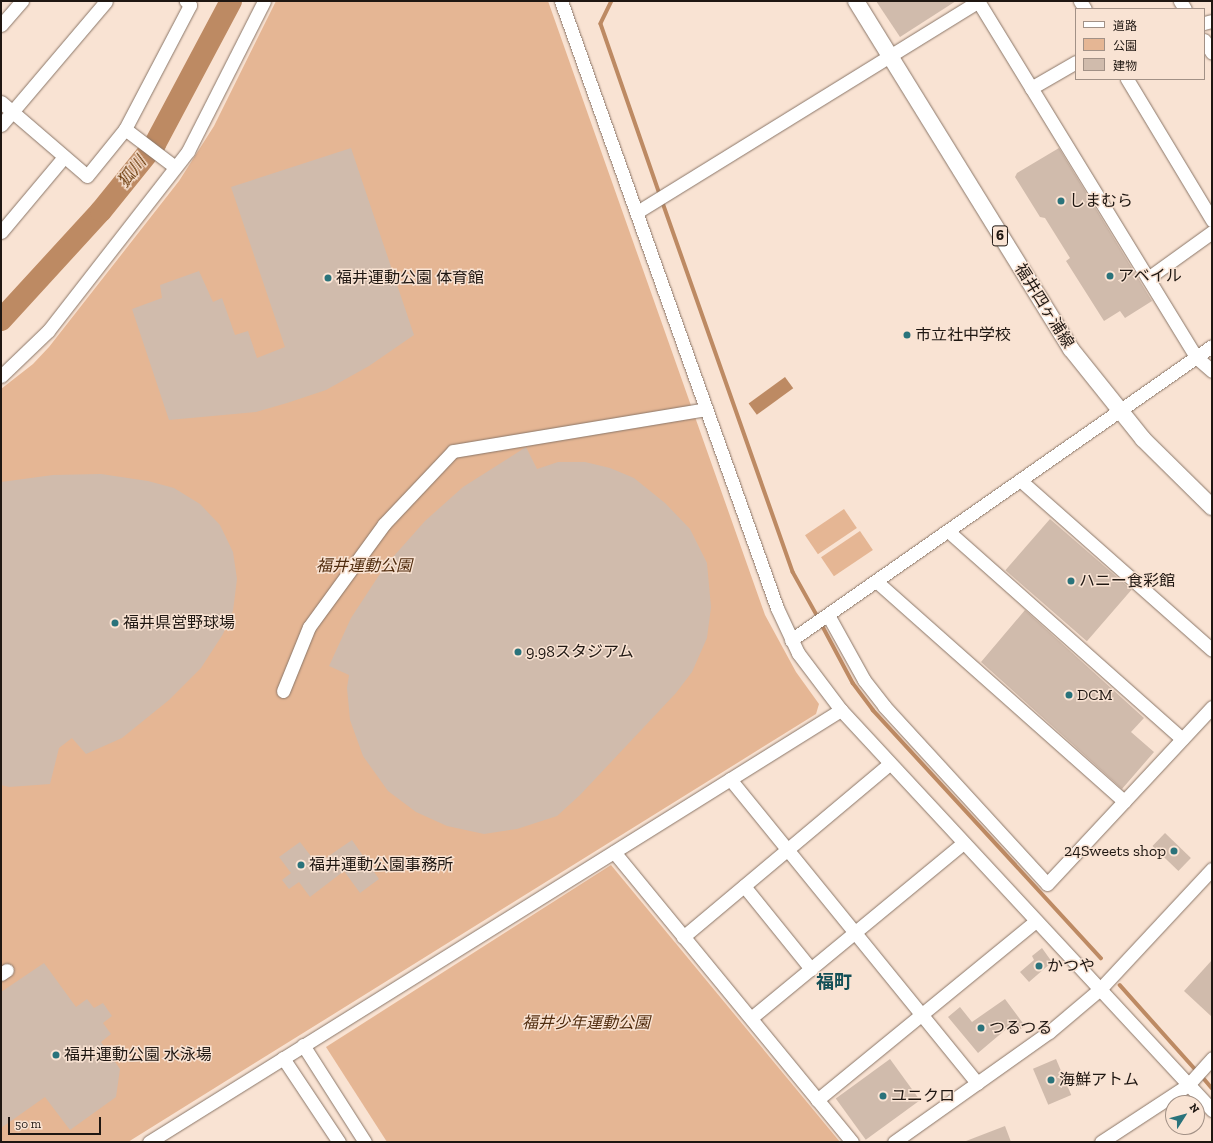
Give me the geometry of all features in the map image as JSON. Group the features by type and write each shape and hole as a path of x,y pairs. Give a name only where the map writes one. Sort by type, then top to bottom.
{"main road":[{"name":"福井四ヶ浦線","path":"856,1 889,57 1059,331 1118,411 1169,466 1212,507"}],"street":[{"path":"1,25 22,1"},
{"path":"1,125 106,1"},
{"path":"1,102 87,176 125,129 190,4 186,1"},
{"path":"1,376 48,331 171,164 202,126 264,1"},
{"path":"561,1 777,608 791,640 812,674 841,710 1036,921 1191,1082 1212,1110"},
{"path":"637,212 978,1 1196,357 1212,370"},
{"path":"1205,42 1212,53"},
{"path":"1031,88 1075,63"},
{"path":"1128,80 1212,220"},
{"path":"125,129 171,164"},
{"path":"1,232 64,157"},
{"path":"1148,278 1212,232"},
{"path":"791,640 1212,346"},
{"path":"283,691 309,627 384,524 453,451 706,409"},
{"path":"1020,480 1212,650"},
{"path":"948,531 1182,740"},
{"path":"876,581 1124,801"},
{"path":"827,615 864,680 884,706 1047,884 1212,707"},
{"path":"149,1142 841,710"},
{"path":"684,937 890,763"},
{"path":"730,779 856,932 977,1083"},
{"path":"751,1018 964,843"},
{"path":"614,852 852,1142"},
{"path":"894,1142 1048,1032 1101,988 1212,869"},
{"path":"744,886 811,969"},
{"path":"817,1100 923,1016 1036,921"},
{"path":"303,1046 365,1142"},
{"path":"283,1058 339,1142"},
{"path":"1101,1142 1116,1138 1191,1082 1208,1062"}],"green space":[{"name":"福井運動公園","path":"276,1 548,1 765,615 796,672 819,704 816,714 128,1142 1,1142 1,389 33,364 49,347 179,181 214,126"},
{"path":"844,509 857,528 818,554 805,535"},
{"path":"860,531 873,550 834,576 821,557"},
{"name":"福井少年運動公園","path":"611,865 840,1142 387,1142 326,1047"}],"shaded area":[{"path":"785,377 793,388 757,415 749,403"}],"building":[{"path":"876,1 956,1 900,37"},
{"name":"福井運動公園 体育館","path":"351,148 414,335 369,366 326,390 256,412 169,420 132,309 162,298 160,285 199,271 213,302 222,298 235,335 248,331 257,358 285,347 231,187"},
{"path":"1059,148 1152,301 1125,318 1120,311 1104,321 1066,261 1070,258 1045,218 1040,217 1015,177 1017,173"},
{"name":"9.98スタジアム","path":"526,447 537,469 558,462 585,462 610,468 634,478 665,503 690,529 707,563 711,607 707,638 692,672 676,693 580,795 557,816 517,829 484,834 447,826 416,812 388,791 363,756 350,720 347,688 349,675 329,666 351,618 385,566 425,521 463,487"},
{"name":"福井県営野球場","path":"101,474 148,481 174,488 200,504 220,525 233,552 237,579 233,611 223,634 201,668 169,700 122,738 86,754 72,738 59,748 50,784 9,787 1,785 1,482 53,475"},
{"path":"1050,519 1132,590 1087,641 1005,570"},
{"path":"1025,610 1144,718 1131,732 1154,752 1122,789 981,662"},
{"path":"1165,833 1191,858 1178,871 1152,846"},
{"path":"352,840 379,879 360,893 344,871 310,897 299,882 289,889 282,880 291,873 279,857 300,842 317,864"},
{"path":"1042,948 1052,962 1029,982 1020,972 1034,960 1032,956"},
{"path":"1212,960 1212,1017 1184,991"},
{"name":"福井運動公園 水泳場","path":"44,963 76,1007 87,999 94,1008 103,1003 112,1016 103,1023 111,1034 101,1042 120,1069 116,1097 70,1130 45,1097 1,1128 1,992"},
{"path":"1005,999 1025,1026 1016,1032 1011,1025 978,1053 948,1017 960,1007 972,1022"},
{"path":"890,1059 920,1100 866,1140 836,1098"},
{"path":"1056,1059 1071,1095 1048,1105 1033,1069"},
{"path":"1005,1126 1011,1142 966,1142 966,1141"}],"waterway":[{"name":"狐川","path":"1,320 101,211 155,144 231,1"},
{"path":"612,1 601,24 660,194"},
{"path":"662,200 793,572 818,617"},
{"path":"821,623 853,683 873,710 1101,958"},
{"path":"1120,985 1197,1071"},
{"path":"1201,1075 1212,1088"}],"place":[{"name":"しまむら","path":"1061,201"},
{"name":"アベイル","path":"1110,276"},
{"name":"福井運動公園 体育館","path":"328,278"},
{"name":"市立社中学校","path":"907,335"},
{"name":"ハニー食彩館","path":"1071,581"},
{"name":"福井県営野球場","path":"115,623"},
{"name":"9.98スタジアム","path":"518,652"},
{"name":"DCM","path":"1069,695"},
{"name":"24Sweets shop","path":"1174,851"},
{"name":"福井運動公園事務所","path":"301,865"},
{"name":"かつや","path":"1039,966"},
{"name":"つるつる","path":"981,1028"},
{"name":"福井運動公園 水泳場","path":"56,1055"},
{"name":"海鮮アトム","path":"1051,1080"},
{"name":"ユニクロ","path":"883,1096"}],"district":[{"name":"福町","path":"834,982"}]}
